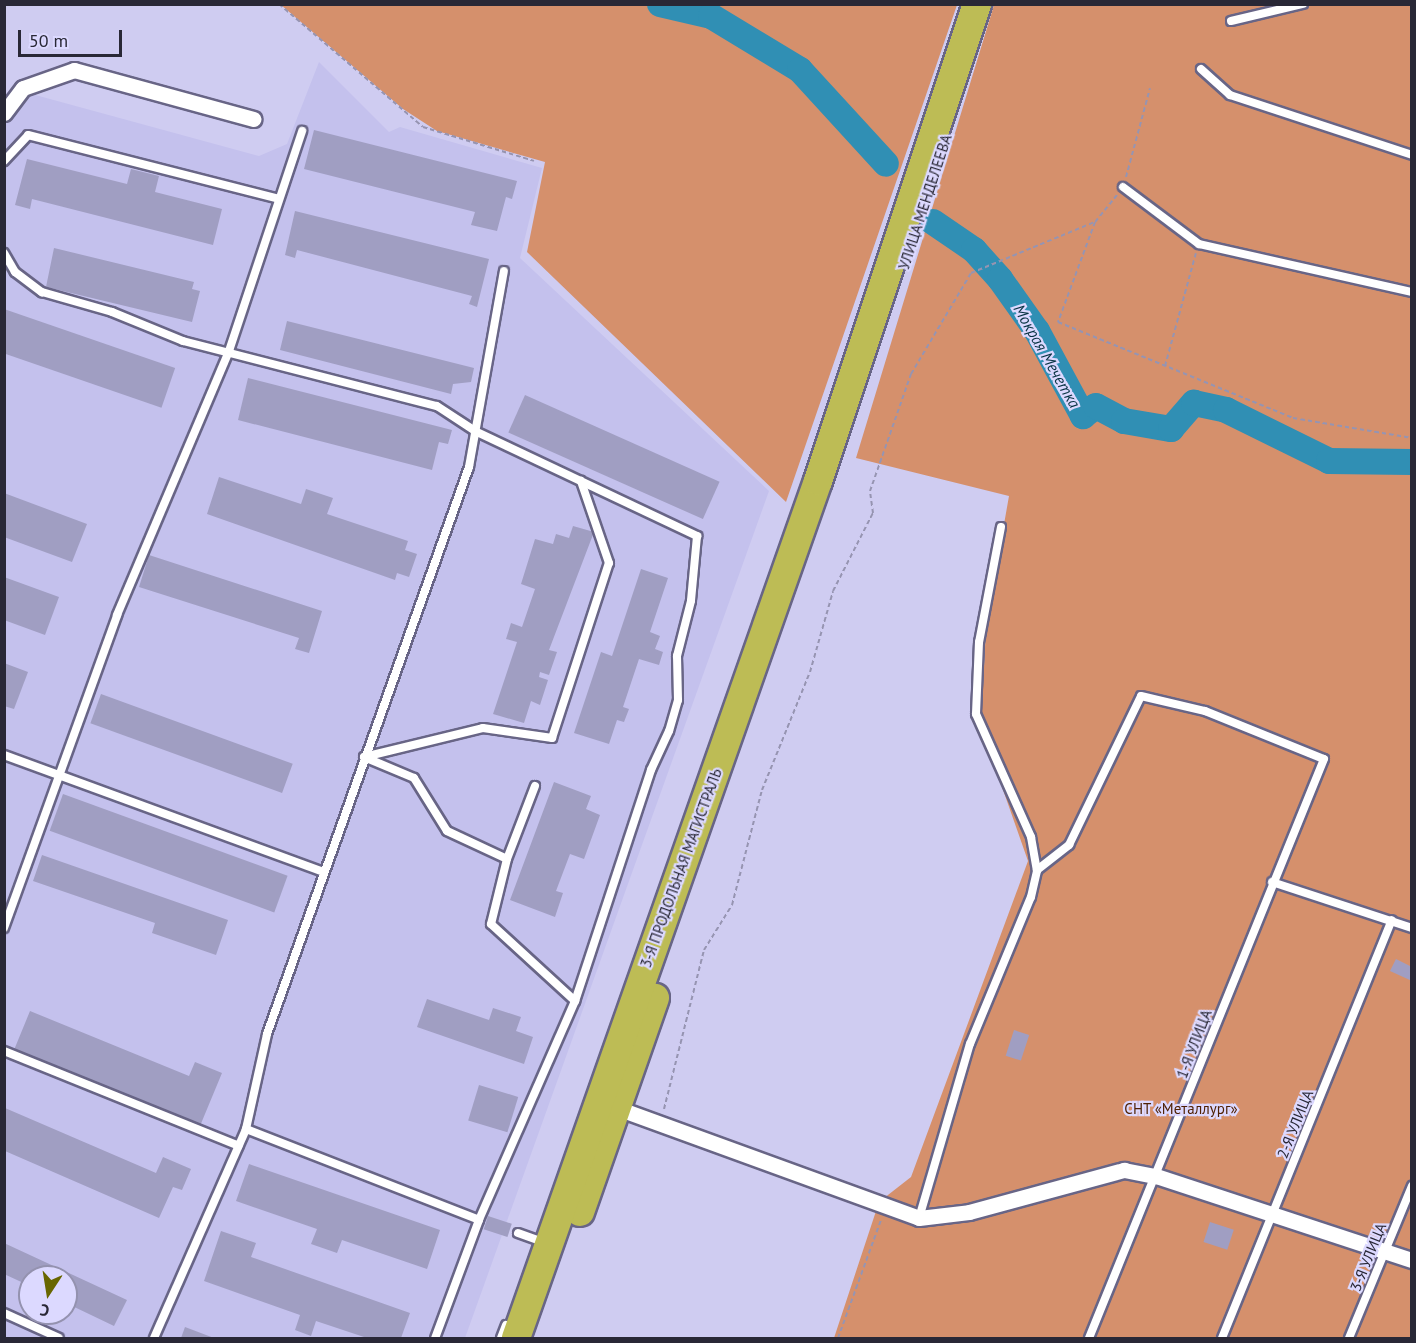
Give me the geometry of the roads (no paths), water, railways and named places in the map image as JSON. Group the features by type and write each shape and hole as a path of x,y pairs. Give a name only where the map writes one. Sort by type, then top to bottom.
{"highway":[{"name":"УЛИЦА МЕНДЕЛЕЕВА","path":"853,398 977,4"},
{"name":"УЛИЦА МЕНДЕЛЕЕВА","path":"853,398 990,4"},
{"name":"3-Я ПРОДОЛЬНАЯ МАГИСТРАЛЬ","path":"537,1338 617,1108 853,398"},
{"name":"3-Я ПРОДОЛЬНАЯ МАГИСТРАЛЬ","path":"512,1328 853,398"}],"street":[{"path":"4,113 23,88 74,70 253,119"},
{"path":"617,1108 659,1126 886,1209 918,1218 969,1212 1115,1171 1156,1176 1412,1260"}],"lane":[{"path":"1231,21 1303,4"},
{"path":"1201,69 1230,95 1412,155"},
{"path":"4,928 117,615 229,351 276,198 302,131"},
{"path":"4,161 28,135 276,198"},
{"path":"1123,187 1199,244 1412,292"},
{"path":"4,253 15,272 42,292 111,312 183,341 437,406 475,431 697,536 691,601 676,656 678,700 574,1001 479,1220 435,1338"},
{"path":"154,1338 246,1129 267,1034 469,467 504,271"},
{"path":"364,757 483,728 552,738 609,564 581,481"},
{"path":"918,1218 970,1044 1031,897 1037,870 1032,837 976,714 979,642 1001,527"},
{"name":"1-Я УЛИЦА","path":"1037,870 1069,845 1141,696 1205,711 1324,759 1272,882 1156,1176 1089,1338"},
{"path":"4,755 58,777 323,872"},
{"path":"364,757 414,778 447,831 507,859"},
{"path":"535,786 507,859 490,924 574,1001"},
{"path":"1272,882 1412,928"},
{"name":"2-Я УЛИЦА","path":"1222,1338 1392,920"},
{"path":"4,1051 238,1146"},
{"path":"246,1129 479,1220"},
{"name":"3-Я УЛИЦА","path":"1349,1338 1412,1186"},
{"path":"533,1251 541,1229"},
{"path":"518,1233 537,1240"},
{"path":"4,1313 59,1338"},
{"path":"501,1338 512,1328"}],"waterway":[{"name":"Мокрая Мечетка","path":"660,4 711,16 800,70 886,164"},
{"name":"Мокрая Мечетка","path":"933,222 974,250 1000,279 1037,331 1083,416 1096,406 1124,421 1171,429 1194,403 1226,410 1329,461 1412,462"}],"park label":[{"name":"СНТ «Металлург»","path":"1181,1109"}]}
